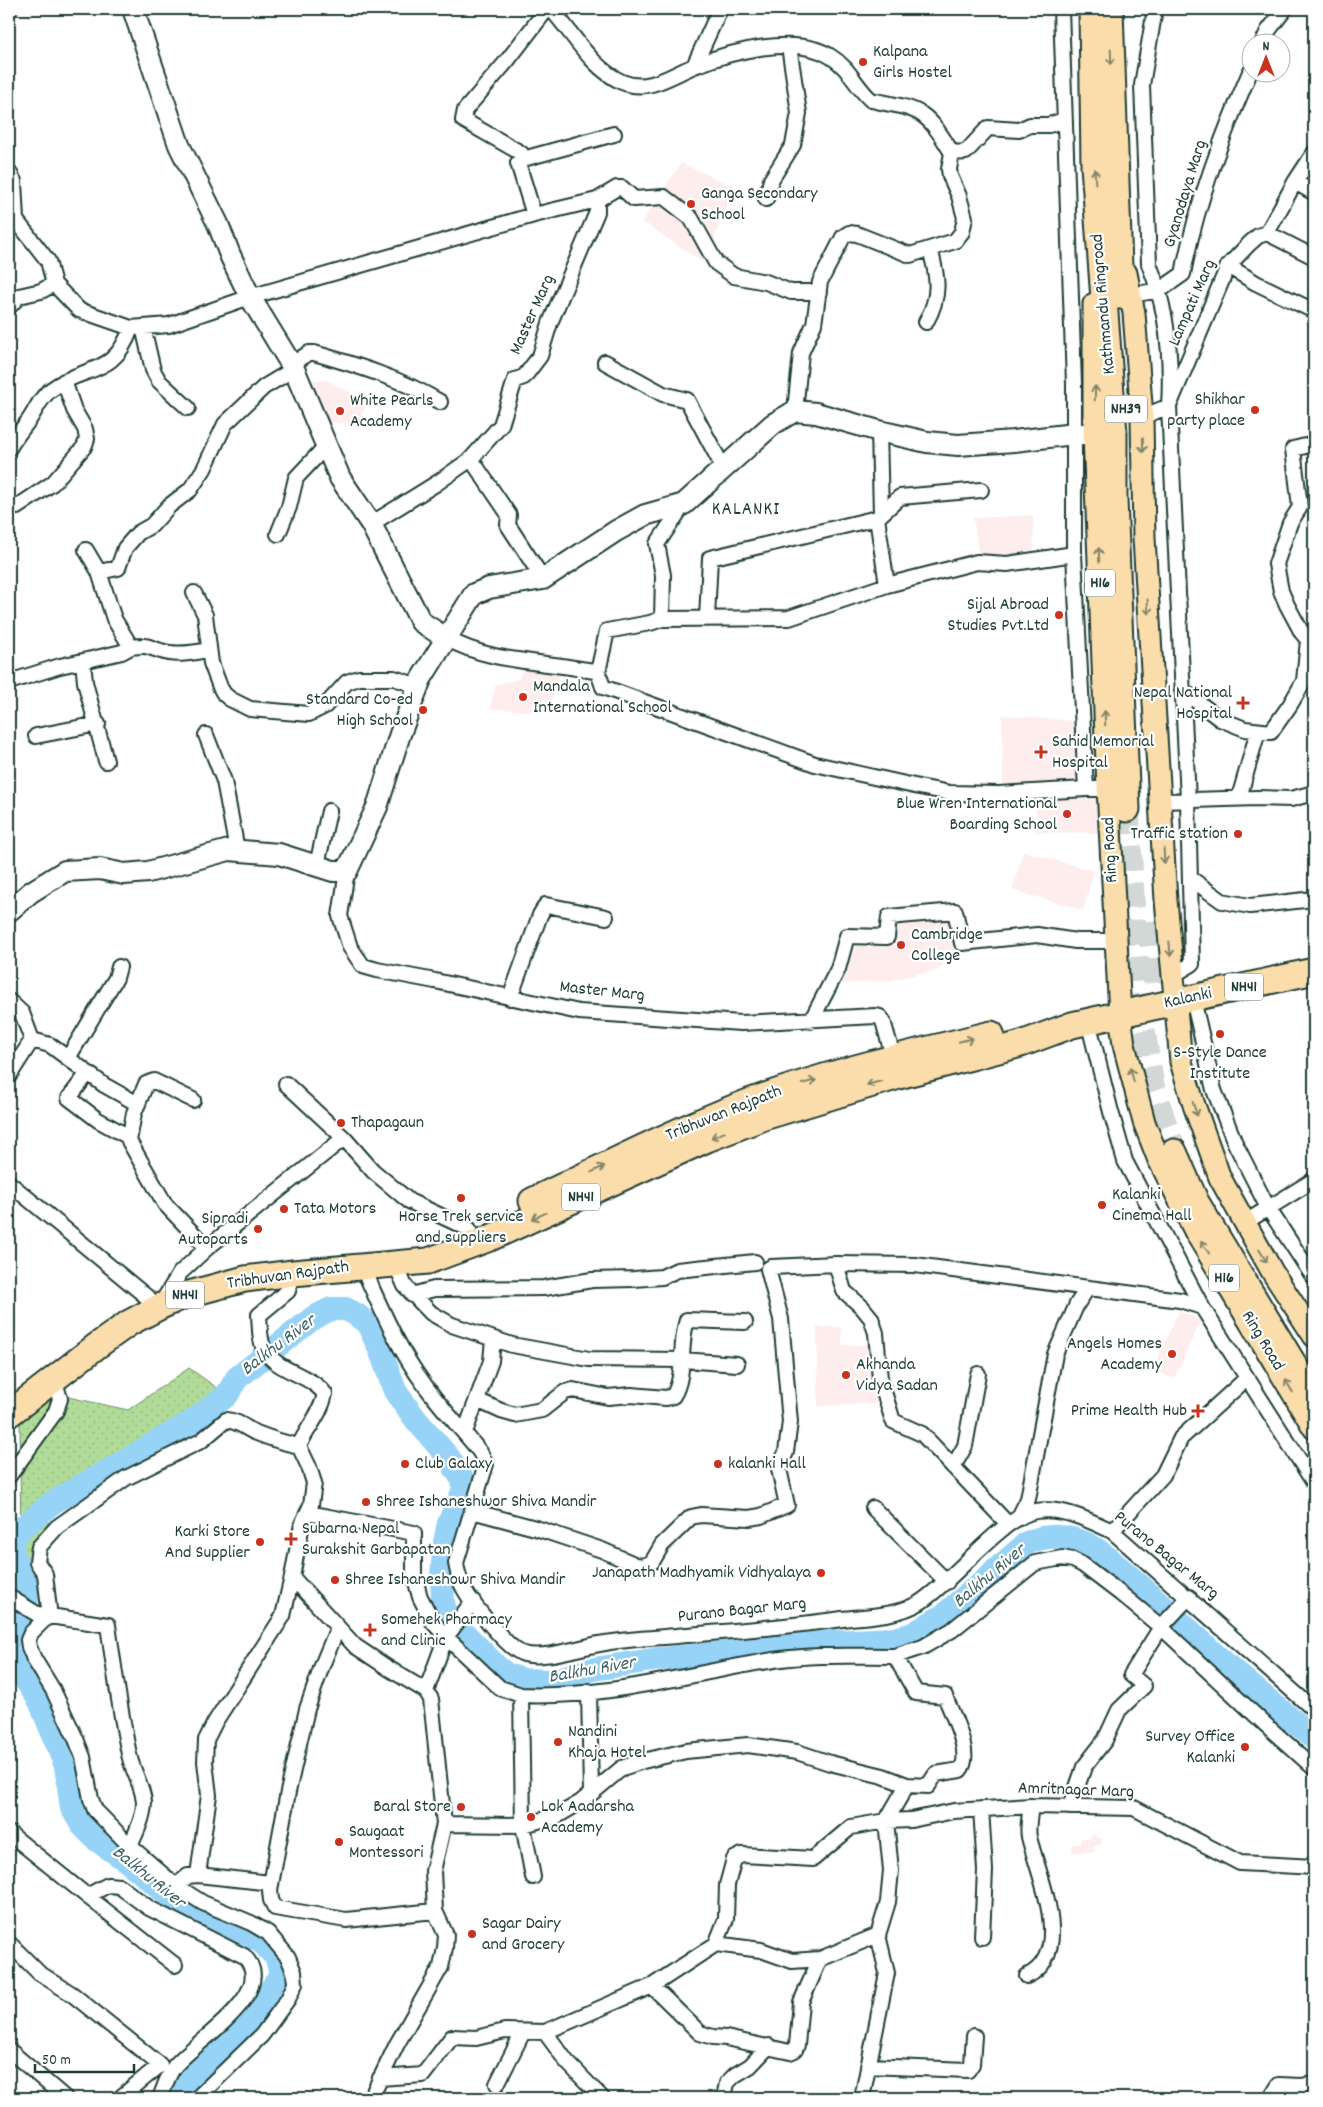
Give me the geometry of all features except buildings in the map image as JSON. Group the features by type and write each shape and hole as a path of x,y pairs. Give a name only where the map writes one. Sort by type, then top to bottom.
{"highway":[{"name":"Kathmandu Ringroad","path":"1092,9 1092,71 1107,224"},
{"name":"Kathmandu Ringroad","path":"1110,9 1107,224 1118,624 1143,806"},
{"name":"Kalanki","path":"1120,1014 1314,971"},
{"name":"Tribhuvan Rajpath","path":"395,1263 646,1146 738,1106 790,1088 1021,1044 1080,1023 1120,1014"},
{"name":"Tribhuvan Rajpath","path":"9,1414 129,1323 185,1296 245,1279 428,1261 451,1254 707,1139 896,1067"},
{"path":"1314,1372 1181,1150 1196,1202 1314,1398"}],"main road":[{"path":"1107,224 1131,295 1134,313 1142,418 1144,538 1143,806 1166,900 1172,976 1184,1000 1181,1062 1220,1178 1244,1223 1314,1336"},
{"name":"Ring Road","path":"1107,224 1094,319 1084,434 1108,789 1120,1014 1124,1045 1144,1122 1158,1158 1196,1233 1314,1428"}],"street":[{"path":"133,9 179,145 218,224 230,255 250,297 292,367 340,478 371,524 421,622 455,644 500,656 572,666 598,672"},
{"path":"523,159 521,153 463,120 462,117 465,110 507,62 549,9 600,67 621,82 636,86 649,86 694,66 750,48 789,46 815,49 830,55 848,69 871,100 914,109 925,115 938,130 952,153 949,169 965,218 962,232 955,241 910,256 857,234 849,234 843,237 820,282 814,324 801,353 795,411"},
{"path":"694,66 720,9"},
{"path":"1061,9 1074,384 1084,434 1074,554 1086,789"},
{"path":"1155,9 1142,84 1150,264 1160,290 1167,323 1171,374 1169,406 1188,800 1192,964 1172,976"},
{"path":"1268,32 1285,9"},
{"path":"766,199 771,180 793,145 798,124 799,113 789,46"},
{"name":"Gyanodaya Marg","path":"1131,295 1160,290 1183,274 1190,239 1221,141 1246,82"},
{"path":"952,153 966,152 988,128 1019,130 1030,126 1049,125 1064,120"},
{"path":"534,214 518,163 523,159 614,134"},
{"path":"1314,153 1295,182 1268,233 1314,257"},
{"path":"9,172 14,182 16,220 48,261 54,284 78,310 137,327 170,325 250,297 534,214 597,200 617,188 622,188 634,199 664,197 691,218 716,263 734,276 766,282 791,292 819,292"},
{"path":"1295,182 1314,193"},
{"name":"Master Marg","path":"371,524 437,483 471,459 501,425 515,380 524,377 540,356 550,323 597,212 597,200"},
{"name":"Lampati Marg","path":"1169,406 1228,266 1258,236 1268,233"},
{"path":"926,322 935,307 938,291 935,266 930,249"},
{"path":"1228,266 1256,283 1314,311"},
{"path":"9,307 19,296 54,284"},
{"path":"9,448 40,401 50,390 64,381 104,365 118,353 137,327"},
{"path":"137,327 159,381 188,408"},
{"path":"99,572 118,568 125,548 134,538 152,525 169,506 190,490 204,469 226,424 264,387 309,353 362,368 426,394 440,402"},
{"path":"605,362 663,394 688,400 724,470"},
{"path":"17,507 53,483 84,447 87,439 85,429 74,410 64,381"},
{"path":"1142,418 1169,406"},
{"path":"662,619 663,575 657,544 684,504 773,424 795,411 816,413 927,442 958,445 1084,434"},
{"path":"879,431 879,516 887,585"},
{"path":"1182,690 1220,719 1245,729 1271,732 1290,706 1304,681 1311,635 1302,633 1287,605 1281,591 1276,564 1290,523 1300,507 1293,450 1314,444"},
{"path":"278,534 289,507 296,478 326,446"},
{"path":"471,459 509,515 508,525 543,579"},
{"path":"707,618 710,558 879,516 900,497 981,490"},
{"path":"9,911 31,892 65,871 100,869 124,874 148,872 182,862 237,850 279,854 333,871 347,871 377,807 400,734 418,686 474,594 489,588 543,579 645,514 684,504"},
{"path":"86,550 99,572 114,619 131,647"},
{"path":"1074,554 1034,558 1007,564 977,562 887,585 789,618 662,619 607,631 598,672 603,686 815,764 950,793 999,794 1108,789"},
{"path":"194,593 204,615 210,663 224,694 250,709 309,714 326,706 347,682 359,678 394,678 418,686"},
{"path":"9,682 60,666 122,652 131,647 146,645 161,652 179,653 208,650"},
{"path":"83,662 85,682 98,724 106,761"},
{"path":"36,736 98,724"},
{"path":"1239,798 1258,731"},
{"path":"206,735 224,781 237,850"},
{"path":"1143,806 1188,800 1239,798 1291,799 1314,793"},
{"path":"317,865 329,811"},
{"name":"Master Marg","path":"347,871 340,916 350,947 363,966 578,1012 741,1023 880,1018 883,1021 896,1067"},
{"path":"1190,878 1222,901 1250,906 1314,899"},
{"path":"510,998 540,915 546,905 606,917"},
{"path":"810,1021 838,969 847,936 887,937 889,917 954,910 962,943 1038,935 1076,941 1116,941"},
{"path":"68,1058 116,978 120,966"},
{"path":"1184,1000 1214,1090 1236,1143 1268,1208 1314,1278"},
{"path":"9,1001 22,1013 32,1040"},
{"path":"1080,1023 1111,1112 1125,1161 1202,1307 1246,1379 1314,1483"},
{"path":"32,1040 50,1045 104,1085 138,1104"},
{"path":"9,1076 32,1040"},
{"path":"88,1073 69,1098 98,1120 129,1136"},
{"path":"193,1100 154,1082 146,1084 138,1104 128,1141 165,1204 207,1248"},
{"path":"286,1084 344,1138 373,1171 409,1201 469,1229"},
{"path":"9,1183 159,1307 180,1273 207,1248 344,1138"},
{"path":"1244,1223 1314,1180"},
{"path":"412,1295 434,1289 544,1288 600,1279 634,1279 662,1276 677,1270 756,1262"},
{"path":"395,1263 405,1286 432,1313 452,1325 493,1340 542,1352 589,1359 682,1360 738,1364"},
{"path":"472,1511 539,1529 602,1550 636,1565 644,1566 652,1562 662,1544 691,1517 701,1515 749,1518 761,1516 787,1505 778,1469 786,1452 790,1422 781,1319 768,1269 771,1267 836,1264 915,1265 1180,1300 1202,1307"},
{"path":"836,1264 839,1280 844,1291 871,1318 876,1333 880,1379 893,1421 922,1434 952,1468 1008,1524"},
{"name":"Purano Bagar Marg","path":"362,1266 409,1362 425,1386 465,1432 480,1452 486,1464 456,1563 458,1575 471,1604 498,1634 518,1652 525,1655 540,1655 606,1643 816,1623 883,1614 918,1603 946,1582 1020,1515 1037,1511 1057,1512 1078,1516 1112,1531 1186,1600 1313,1708"},
{"path":"198,1875 209,1795 205,1762 206,1740 215,1722 283,1616 302,1524 308,1513 314,1483 299,1446 306,1430 322,1408 325,1394 318,1385 276,1364 263,1348 259,1315 288,1291 293,1273"},
{"path":"1020,1515 1028,1499 1055,1354 1077,1304 1087,1289"},
{"path":"477,1400 515,1415 542,1410 565,1392 573,1390 608,1397 631,1395 666,1398 673,1396 676,1391 682,1360 684,1329 687,1320 745,1322"},
{"path":"465,1432 490,1361 493,1340"},
{"path":"952,1468 965,1446 978,1374"},
{"path":"9,1476 56,1411 60,1399 54,1378"},
{"path":"1112,1531 1163,1475 1181,1438 1246,1379"},
{"path":"197,2098 262,2035 288,1999 295,1984 294,1972 288,1957 268,1933 251,1923 203,1903 176,1886 130,1846 95,1810 83,1758 76,1738 53,1690 28,1647 31,1633 49,1609 45,1574 37,1562 39,1547 57,1527 126,1478 201,1441 226,1420 236,1421 254,1432 282,1443 299,1446"},
{"path":"873,1508 946,1582"},
{"path":"308,1513 414,1533 414,1575 420,1597 433,1622 449,1634 500,1688 521,1695 547,1696 644,1684 774,1660 828,1655 895,1656 924,1647 952,1630 1035,1564 1062,1558 1072,1560 1083,1565 1162,1626 1266,1726 1314,1768"},
{"path":"292,1577 356,1646 426,1691 431,1699 444,1824 433,1871 435,1910 446,1935 445,1948 440,1967 371,2098"},
{"path":"11,1599 42,1616 108,1625 122,1724 131,1763 142,1791 144,1803 142,1815 130,1846"},
{"path":"1070,1807 1084,1767 1105,1740 1119,1710 1144,1686 1131,1675 1162,1626 1186,1600"},
{"path":"426,1691 449,1634 471,1604"},
{"path":"338,1627 322,1663 307,1709 288,1792 271,1883 271,1900 276,1908 346,1920 435,1910"},
{"path":"444,1824 523,1825 557,1816 581,1802 622,1768 643,1760 686,1750 748,1746 797,1752 830,1763 883,1776 907,1785 928,1786 936,1774 960,1770 964,1762 964,1741 954,1722 945,1696 916,1693 895,1656"},
{"path":"589,1691 590,1793"},
{"path":"521,1695 523,1825 533,1877"},
{"path":"862,2098 887,1974 878,1935 888,1902 891,1870 886,1821 907,1785"},
{"path":"1027,1976 1034,1973 1049,1952 1051,1912 1029,1834 1031,1806"},
{"name":"Amritnagar Marg","path":"716,1944 726,1919 727,1885 734,1859 737,1856 813,1859 851,1827 886,1821 911,1820 954,1812 1031,1806 1134,1808 1240,1863 1314,1867"},
{"path":"981,1809 985,1870 982,1937"},
{"path":"9,1833 175,1965"},
{"path":"176,1886 188,1876 198,1875 271,1883"},
{"path":"86,1896 108,1885 120,1886 148,1908 244,1956 252,1964 254,1971 254,1982 236,2010 167,2066 120,2098"},
{"path":"380,2078 423,2075 452,2037 476,2038 504,2031 545,2032 652,1986 716,1944 760,1950 792,1961 820,1959 878,1935"},
{"path":"9,1943 39,1973 72,1994 167,2066"},
{"path":"652,1986 700,2033 754,2045 769,2046 790,2052 795,2050 797,2045 801,2002 820,1959"},
{"path":"497,2084 523,2032"},
{"path":"545,2032 568,2062 602,2098"},
{"path":"868,2066 968,2070 972,2064 974,2036"},
{"path":"724,2098 727,2083 735,2075 750,2066 769,2046"},
{"path":"9,2050 65,2098"},
{"path":"160,2098 167,2066"},
{"path":"1271,2098 1280,2085 1314,2084"}],"shaded area":[{"name":"Ganga Secondary School","path":"681,163 734,187 705,264 642,221"},
{"name":"White Pearls Academy","path":"304,380 326,380 368,401 357,424 321,422"},
{"path":"1033,515 1034,554 979,558 973,518"},
{"name":"Mandala International School","path":"524,666 562,670 547,712 490,709 496,684 519,679"},
{"name":"Sahid Memorial Hospital","path":"1002,715 1075,721 1082,783 1003,786"},
{"name":"Blue Wren International Boarding School","path":"1036,795 1098,796 1098,833 1036,832"},
{"path":"1023,851 1094,871 1083,910 1012,890"},
{"path":"951,918 958,953 937,970 887,981 838,984 844,967 857,942 896,942 896,919"},
{"name":"Angels Homes Academy","path":"1179,1311 1201,1320 1174,1379 1152,1370"},
{"name":"Akhanda Vidya Sadan","path":"817,1327 842,1327 842,1345 872,1344 877,1404 818,1406"},
{"path":"1091,1834 1096,1834 1096,1838 1101,1838 1101,1845 1094,1845 1094,1852 1072,1852 1072,1844 1080,1844 1080,1838 1091,1838"}],"green space":[{"path":"189,1368 227,1395 111,1456 49,1513 40,1591 21,1612 20,1411 59,1395 128,1410"}],"waterway":[{"name":"Balkhu River","path":"9,1641 27,1598 25,1582 13,1554 11,1542 18,1531 52,1503 193,1421 227,1395 237,1378 313,1318 331,1309 346,1309 368,1324 380,1349 395,1391 417,1421 449,1458 464,1482 463,1492 449,1523 445,1542 442,1575 443,1604 446,1612 455,1624 507,1675 524,1680 551,1681 594,1669 652,1660 833,1642 894,1639 913,1634 944,1615 1027,1543 1042,1538 1058,1537 1074,1539 1102,1553 1233,1670 1314,1738"},
{"name":"Balkhu River","path":"9,1655 40,1701 66,1766 72,1808 82,1825 97,1840 126,1860 188,1911 260,1940 277,1958 281,1975 251,2020 191,2078 180,2098"}],"tunnel":[{"path":"1127,809 1138,1000 1152,1086 1174,1152"},
{"path":"1150,921 1159,1028"}],"place":[{"name":"Kalpana Girls Hostel","path":"863,62"},
{"name":"Ganga Secondary School","path":"691,204"},
{"name":"Shikhar party place","path":"1255,410"},
{"name":"White Pearls Academy","path":"340,411"},
{"name":"Sijal Abroad Studies Pvt.Ltd","path":"1059,615"},
{"name":"Mandala International School","path":"523,697"},
{"name":"Nepal National Hospital","path":"1243,703"},
{"name":"Standard Co-ed High School","path":"423,710"},
{"name":"Sahid Memorial Hospital","path":"1041,752"},
{"name":"Blue Wren International Boarding School","path":"1067,814"},
{"name":"Traffic station","path":"1238,834"},
{"name":"Cambridge College","path":"901,945"},
{"name":"S-Style Dance Institute","path":"1220,1034"},
{"name":"Thapagaun","path":"341,1123"},
{"name":"Horse Trek service and suppliers","path":"461,1198"},
{"name":"Kalanki Cinema Hall","path":"1102,1205"},
{"name":"Tata Motors","path":"284,1209"},
{"name":"Sipradi Autoparts","path":"258,1229"},
{"name":"Angels Homes Academy","path":"1172,1354"},
{"name":"Akhanda Vidya Sadan","path":"846,1375"},
{"name":"Prime Health Hub","path":"1198,1411"},
{"name":"Club Galaxy","path":"405,1464"},
{"name":"kalanki Hall","path":"718,1464"},
{"name":"Shree Ishaneshwor Shiva Mandir","path":"366,1502"},
{"name":"Subarna Nepal Surakshit Garbapatan","path":"291,1539"},
{"name":"Karki Store And Supplier","path":"260,1542"},
{"name":"Janapath Madhyamik Vidhyalaya","path":"821,1573"},
{"name":"Shree Ishaneshowr Shiva Mandir","path":"335,1580"},
{"name":"Somehek Pharmacy and Clinic","path":"370,1630"},
{"name":"Nandini Khaja Hotel","path":"558,1742"},
{"name":"Survey Office Kalanki","path":"1245,1747"},
{"name":"Baral Store","path":"461,1807"},
{"name":"Lok Aadarsha Academy","path":"531,1817"},
{"name":"Saugaat Montessori","path":"339,1842"},
{"name":"Sagar Dairy and Grocery","path":"472,1934"}],"district":[{"name":"KALANKI","path":"746,510"}]}
